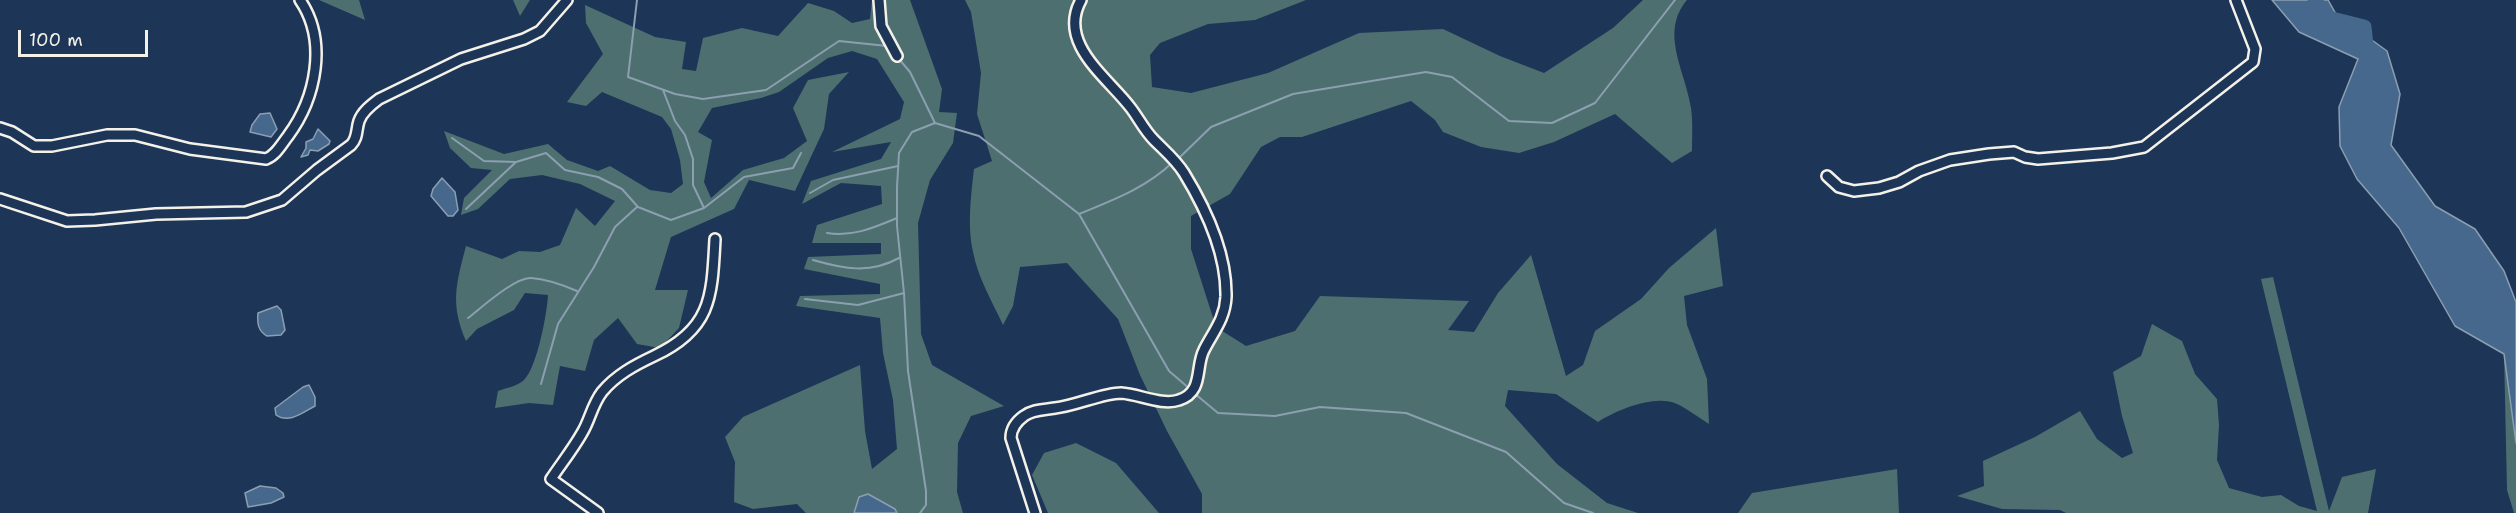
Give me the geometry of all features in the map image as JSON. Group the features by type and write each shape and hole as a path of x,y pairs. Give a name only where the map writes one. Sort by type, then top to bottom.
{"street":[{"path":"0,128 12,132 34,146 60,145 107,135 135,135 190,149 266,159 275,153 297,124 313,88 316,52 314,30 308,12 300,0"},
{"path":"0,200 50,217 81,221 156,214 238,213 267,207 282,200 351,145 355,140 360,118 379,99 453,62 524,39 540,30 567,0"},
{"path":"879,0 881,26 897,56"},
{"path":"1035,513 1011,435 1012,429 1024,416 1038,410 1077,404 1117,393 1137,394 1168,402 1181,400 1196,387 1203,352 1220,322 1226,296 1222,262 1212,229 1184,172 1170,154 1153,139 1130,106 1094,69 1083,50 1074,25 1076,10 1081,0"},
{"path":"1827,176 1839,186 1854,191 1879,188 1899,182 1919,171 1950,160 1989,154 2014,152 2038,159 2129,151 2144,147 2253,62 2255,49 2236,0"},
{"path":"598,513 551,479 583,432 602,392 626,370 673,346 692,332 702,319 712,279 715,239"}],"green space":[{"path":"319,0 359,0 365,20"},
{"path":"513,0 530,0 520,16"},
{"path":"872,0 910,0 942,89 939,112 957,113 953,143 930,180 918,223 921,334 932,365 1004,406 971,416 958,443 957,492 963,513 806,513 797,504 753,509 734,502 735,462 725,437 743,417 860,365 865,431 872,469 897,449 893,400 883,353 880,318 796,306 800,296 880,294 880,284 804,269 808,257 881,254 881,243 812,243 817,225 882,204 881,186 841,183 802,204 811,181 881,159 891,142 832,152 900,119 904,102 877,59 852,51 828,58 779,92 712,108 698,132 712,140 704,182 711,198 743,170 784,158 807,141 793,108 808,80 849,72 829,94 824,129 795,191 749,180 734,209 671,237 655,290 688,290 679,328 660,348 637,344 618,318 594,340 585,371 560,366 553,405 529,403 495,408 498,391 519,384 529,373 540,340 548,295 525,293 514,310 477,329 466,341 458,316 456,294 466,246 502,259 519,251 540,252 560,245 576,208 595,226 615,201 580,184 542,175 510,179 478,209 461,215 464,198 492,170 471,168 450,148 444,131 504,154 548,144 567,160 598,171 610,166 650,190 671,193 683,184 680,160 671,129 662,117 602,92 586,106 567,102 603,54 586,23 585,5 655,37 686,42 682,69 696,71 703,38 742,28 778,36 808,3 834,11 852,23 870,19"},
{"path":"965,0 1306,0 1255,20 1208,24 1160,43 1150,55 1152,87 1191,93 1268,73 1359,33 1443,29 1500,56 1544,73 1613,28 1643,0 1687,0 1679,13 1675,26 1675,39 1691,108 1692,151 1672,163 1615,114 1554,142 1519,153 1481,147 1443,132 1435,120 1411,101 1302,137 1280,137 1261,147 1230,194 1191,216 1191,249 1216,327 1246,346 1295,331 1320,296 1469,301 1448,330 1474,332 1498,293 1531,255 1566,376 1583,365 1595,331 1641,299 1669,268 1716,228 1723,286 1684,296 1687,325 1707,379 1709,424 1668,401 1647,402 1626,408 1598,422 1556,394 1508,390 1505,406 1557,464 1607,503 1638,513 1202,513 1202,494 1167,431 1140,375 1118,319 1067,263 1020,267 1013,306 1003,325 986,289 973,252 970,210 974,169 992,161 977,114 981,73 971,12"},
{"path":"2273,277 2329,511 2342,477 2376,469 2368,513 2066,513 2060,510 2002,509 1957,496 1984,486 1983,461 2035,437 2080,411 2097,439 2122,458 2133,453 2122,416 2113,372 2141,356 2152,324 2182,341 2195,374 2217,399 2219,425 2217,460 2229,488 2262,497 2281,495 2299,506 2317,511 2261,279"},
{"path":"2504,353 2516,443 2516,513 2514,513 2507,490"},
{"path":"1076,443 1116,463 1159,513 1048,513 1032,475 1044,453"},
{"path":"1897,469 1899,513 1738,513 1752,493"}],"water":[{"path":"2272,0 2328,0 2336,14 2387,51 2400,94 2391,145 2435,206 2475,229 2504,271 2516,302 2516,443 2504,354 2455,326 2399,228 2357,179 2340,146 2339,107 2358,59 2299,32"},
{"path":"270,113 277,129 271,137 250,132 260,114"},
{"path":"318,129 330,141 329,144 318,151 310,150 308,155 301,157 306,148 306,142 313,139"},
{"path":"442,178 455,192 458,210 453,216 448,216 431,196 433,189"},
{"path":"277,306 281,310 285,330 281,335 267,336 259,326 258,313"},
{"path":"309,385 315,397 315,406 291,418 276,415 275,408"},
{"path":"260,486 276,488 283,493 284,497 271,503 248,507 245,493"},
{"path":"868,494 895,509 897,513 854,513 859,497"}],"waterway":[{"path":"637,0 628,77 675,94 703,99 766,90 839,41 887,46"},
{"path":"1178,159 1211,127 1293,94 1426,72 1452,77 1509,121 1552,123 1595,103 1675,0"},
{"path":"2315,0 2324,17 2364,27 2367,54"},
{"path":"899,59 910,72 935,123 912,132 899,153 897,187 897,226 904,293 908,371 926,491 926,505 920,513"},
{"path":"452,138 484,161 516,162 546,153 565,170 598,177 622,189 638,207 671,220 704,208 693,185 693,159 685,135 675,121 663,90"},
{"path":"935,123 979,136 1079,214 1169,371 1190,389"},
{"path":"704,208 744,177 793,168 801,153"},
{"path":"466,209 516,162"},
{"path":"1079,214 1140,186 1173,162"},
{"path":"810,193 833,180 898,166"},
{"path":"541,384 558,324 594,267 615,227 637,207"},
{"path":"827,233 854,233 897,218"},
{"path":"813,260 846,268 867,268 899,258"},
{"path":"468,318 498,294 524,279 543,280 577,291"},
{"path":"805,299 858,305 904,293"},
{"path":"1194,393 1218,413 1275,416 1320,407 1406,413 1506,452 1564,503 1593,513"}]}
